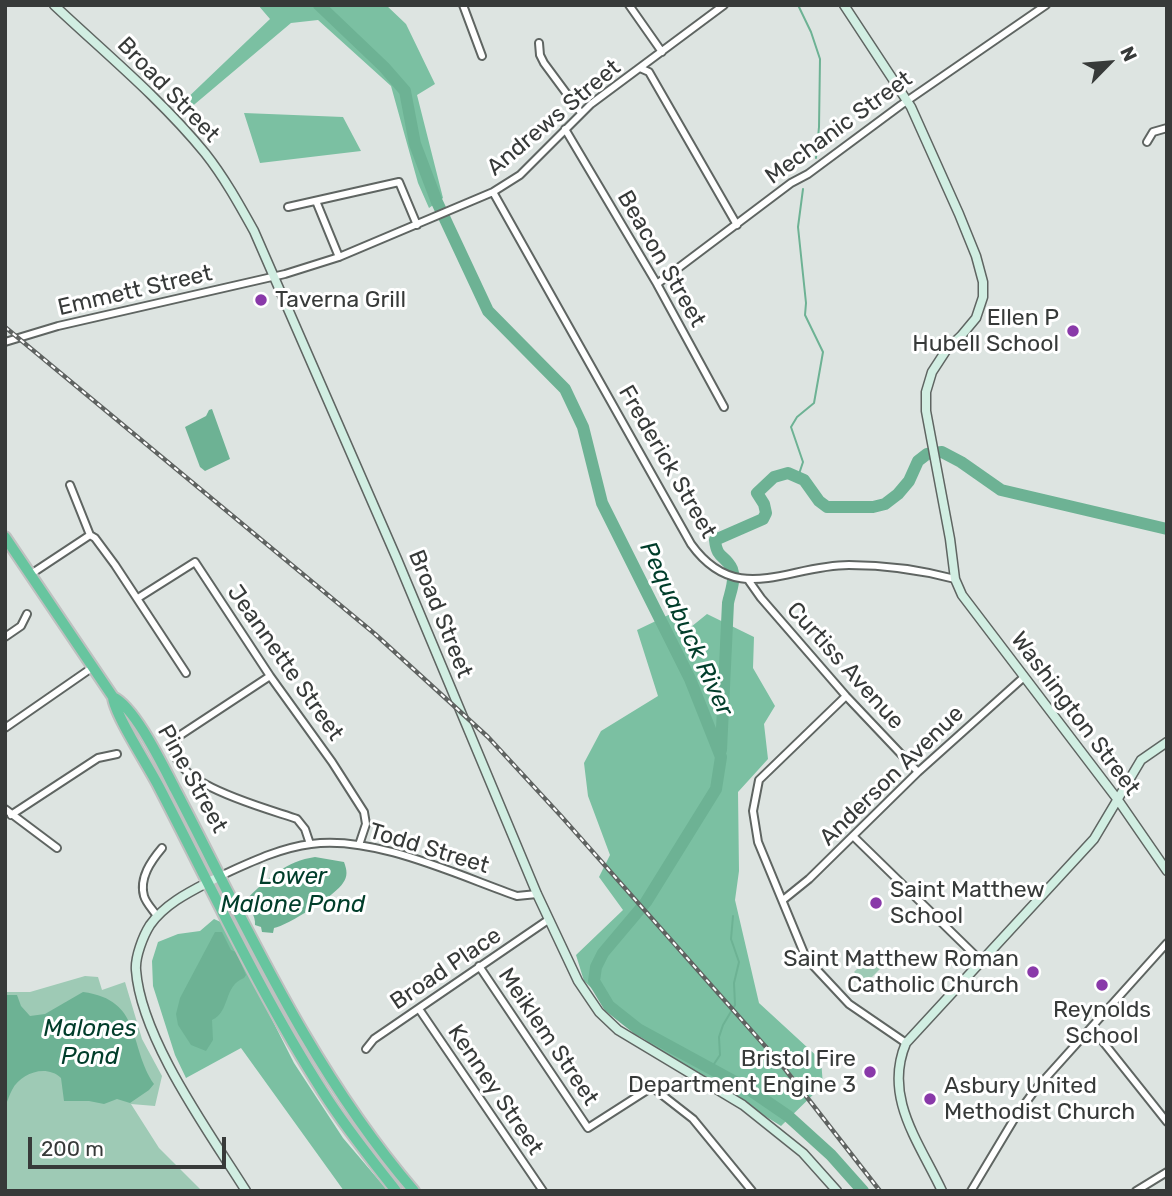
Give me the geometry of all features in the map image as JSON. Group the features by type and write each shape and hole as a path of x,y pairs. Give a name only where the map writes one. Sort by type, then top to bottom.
{"highway":[{"name":"Pine Street","path":"7,543 31,574 113,697 114,706 141,752 304,1063 345,1124 396,1191"},
{"name":"Pine Street","path":"113,697 122,701 142,729 315,1056 355,1117 414,1191"}],"main road":[{"name":"Broad Street","path":"54,5 159,102 206,155 254,230 397,559 548,920 578,981 599,1012 618,1030 743,1105 803,1153 837,1191"},
{"path":"844,5 907,100 959,214 983,282 983,297 976,318 947,349 932,372 926,392 926,411 955,579"},
{"name":"Washington Street","path":"955,579 962,595 1118,800 1167,871"},
{"path":"942,1191 900,1098 897,1072 906,1042 1094,839 1141,760 1167,743"},
{"path":"220,876 165,908 146,933 135,967 140,1000 160,1048 190,1102 246,1191"}],"street":[{"path":"463,5 481,56"},
{"path":"629,5 662,52"},
{"name":"Andrews Street","path":"274,277 339,257 493,192 520,175 581,113 724,5"},
{"name":"Mechanic Street","path":"657,284 907,100 1046,5"},
{"path":"539,43 544,64 581,113"},
{"path":"640,68 649,72 737,225"},
{"path":"1147,142 1153,132 1167,128"},
{"name":"Beacon Street","path":"565,129 657,284 724,407"},
{"path":"288,207 400,183 417,225"},
{"name":"Frederick Street","path":"493,192 701,558 726,575 750,580 846,564 908,570 955,579"},
{"path":"316,201 339,257"},
{"name":"Emmett Street","path":"5,342 58,326 274,277"},
{"path":"69,485 90,535 95,538 138,598 186,673"},
{"path":"31,574 90,535"},
{"name":"Jeannette Street","path":"138,598 195,562 270,676 332,762 363,812 366,824 359,845"},
{"name":"Curtiss Avenue","path":"750,580 761,598 846,696 918,772"},
{"path":"5,637 21,626 27,614"},
{"path":"5,728 93,667"},
{"path":"270,676 179,736 174,743 174,752 180,764 195,779 214,790 296,820 305,829 310,844"},
{"name":"Anderson Avenue","path":"783,900 854,837 918,772 1024,677"},
{"path":"846,696 759,780 753,811 758,842 802,951 810,964 855,1009 906,1042"},
{"path":"11,815 98,758 117,754"},
{"path":"5,809 57,848"},
{"path":"854,837 982,962"},
{"name":"Todd Street","path":"220,876 264,856 310,844 359,845 404,856 517,896 537,894"},
{"path":"158,916 144,898 144,884 149,862 162,848"},
{"name":"Broad Place","path":"366,1049 374,1039 548,920"},
{"path":"971,1191 1016,1116 1035,1090 1167,943"},
{"name":"Meiklem Street","path":"479,966 588,1128 652,1087 693,1119 752,1191"},
{"name":"Kenney Street","path":"419,1009 543,1191"},
{"path":"1090,1029 1167,1122"},
{"path":"1136,1191 1167,1172"}],"shaded area":[{"path":"258,5 386,5 406,24 435,84 417,95 443,198 429,208 418,183 391,86 318,20 291,23 189,109 181,104 270,19"},
{"path":"244,113 343,117 361,151 260,163"},
{"path":"681,609 686,631 707,614 754,637 753,668 775,706 764,724 768,759 738,792 739,871 735,900 759,1003 821,1060 823,1085 781,1126 650,1044 584,981 576,955 623,910 599,877 610,855 588,796 584,763 601,731 658,696 637,630"},
{"path":"214,919 223,923 294,1063 343,1138 388,1191 344,1191 241,1048 186,1078 175,1055 153,986 152,961 158,942 178,934 200,931"},
{"path":"872,954 883,966 866,983 854,972"},
{"path":"85,976 98,977 102,990 125,982 142,1039 162,1076 155,1106 131,1104 159,1148 202,1191 5,1191 5,992 30,992"}],"water":[{"path":"212,409 230,459 205,471 200,467 185,427 206,416"},
{"name":"Lower Malone Pond","path":"315,857 344,862 346,878 343,883 311,909 274,928 273,933 262,932 261,927 255,925 248,898 278,872 295,862"},
{"name":"Lower Malone Pond","path":"215,932 222,932 231,950 236,952 246,975 233,987 222,1011 212,1020 213,1040 206,1051 191,1045 178,1025 176,1014 180,998"},
{"name":"Malones Pond","path":"83,992 116,1004 125,1015 154,1084 130,1103 117,1099 104,1104 64,1101 61,1078 48,1072 34,1072 16,1084 5,1106 5,995 17,995 21,1006 30,1016 45,1014"}],"waterway":[{"name":"Pequabuck River","path":"319,5 384,67 405,91 415,144 437,202 488,311 565,389 583,427 602,503 690,679 721,757 716,789 646,902 603,953 596,967 594,981 609,1006 638,1029 750,1090 788,1116 831,1155 863,1191"},
{"path":"798,5 820,59 816,158"},
{"path":"798,477 803,462 791,427 797,417 814,403 823,352 805,315 798,227 803,189"},
{"path":"721,750 728,603 733,578 732,569 719,554 715,540 763,519 766,513 764,504 757,493 774,477 788,473 804,480 819,501 827,507 873,507 885,504 898,494 909,481 918,461 927,454 942,452 1001,490 1167,529"},
{"path":"710,1070 720,1055 719,1037 723,1025 735,1005 734,983 739,962 731,939 733,916"}],"railway":[{"path":"5,327 375,634 488,737 781,1064 880,1191"}],"place":[{"name":"Taverna Grill","path":"261,300"},
{"name":"Ellen P Hubell School","path":"1073,331"},
{"name":"Saint Matthew School","path":"876,903"},
{"name":"Saint Matthew Roman Catholic Church","path":"1033,972"},
{"name":"Reynolds School","path":"1102,985"},
{"name":"Bristol Fire Department Engine 3","path":"870,1072"},
{"name":"Asbury United Methodist Church","path":"930,1099"}]}
